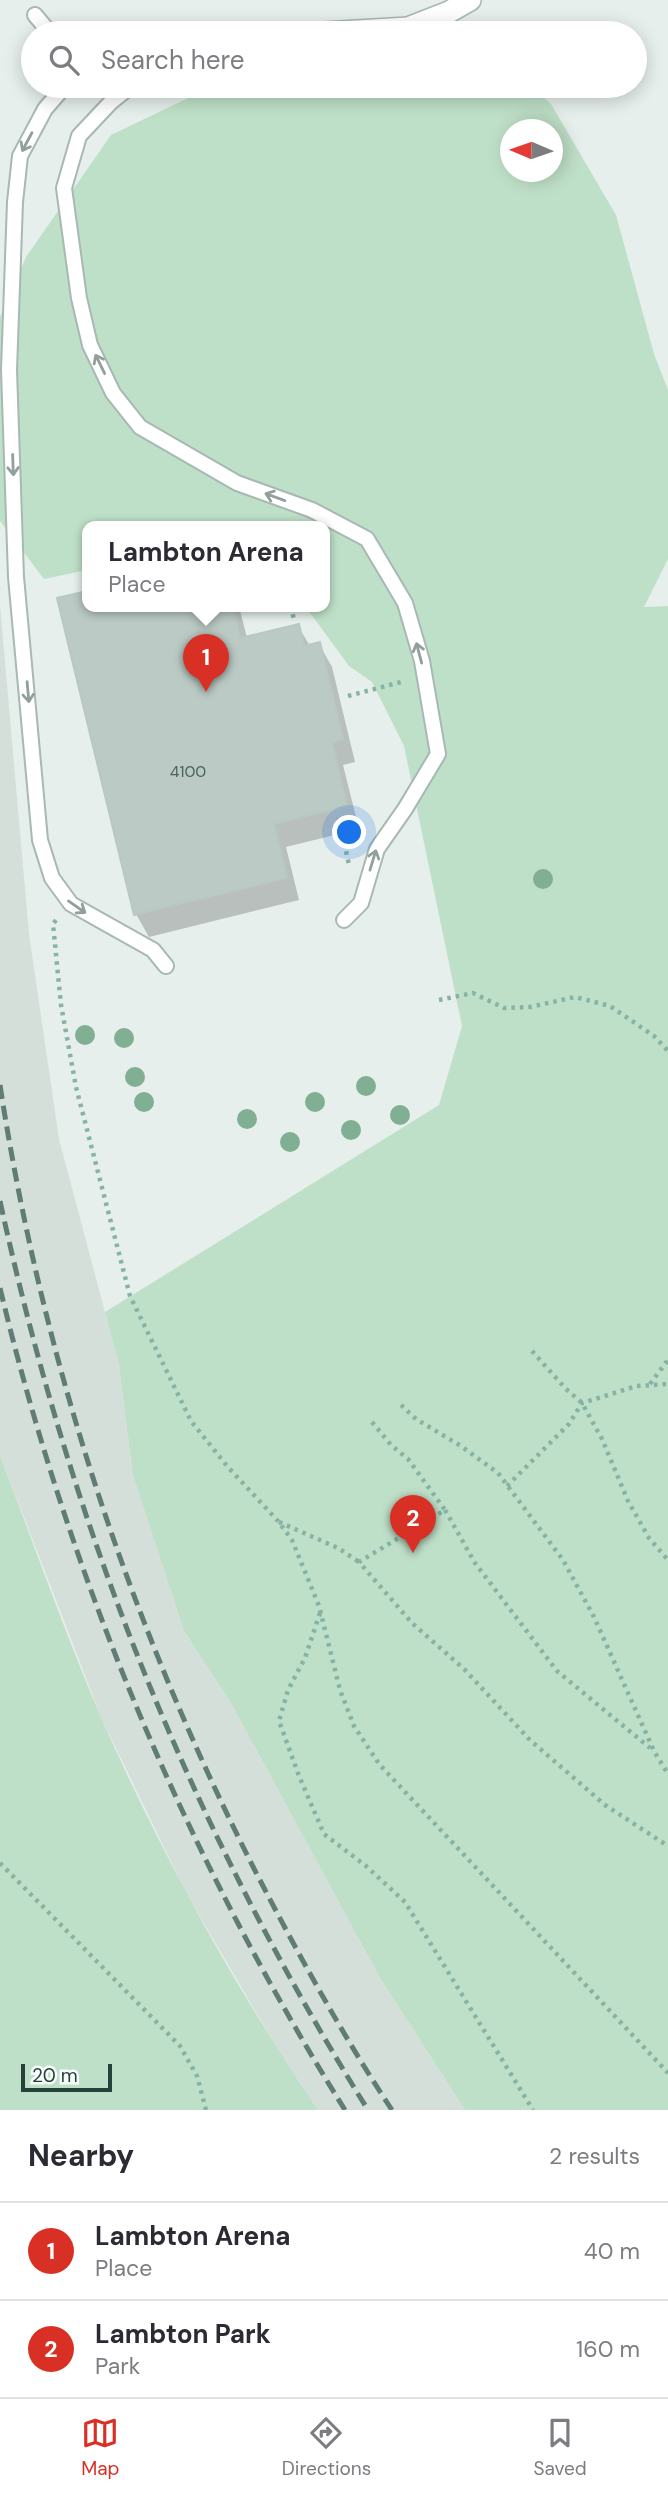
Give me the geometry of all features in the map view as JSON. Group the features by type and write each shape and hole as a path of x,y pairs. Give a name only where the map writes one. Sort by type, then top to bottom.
{"street":[{"path":"426,21 470,0"}],"lane":[{"path":"35,15 40,21"},
{"path":"55,98 45,109 20,156 15,202 9,370 16,577 40,840 52,878 71,904 153,950 166,966"},
{"path":"112,98 79,136 64,188 79,298 90,345 113,393 140,427 183,453 237,483 312,510 367,539 405,603 425,676 438,754 405,810 377,849 361,903 344,920"}],"path":[{"path":"292,612 294,620"},
{"path":"348,696 425,676"},
{"path":"339,818 352,880 364,892"},
{"path":"71,904 52,924 61,1005 75,1087 130,1296 191,1421 292,1540 320,1611 340,1690 354,1726 379,1764 668,2073"},
{"path":"439,1000 473,993 504,1008 530,1007 575,997 610,1006 654,1036 668,1051"},
{"path":"532,1351 582,1403 628,1502 649,1538 668,1560"},
{"path":"650,1384 668,1360"},
{"path":"507,1486 569,1424 582,1403 637,1385 668,1384"},
{"path":"401,1405 416,1419 489,1465 507,1486 569,1572 594,1617 654,1751 668,1774"},
{"path":"372,1422 391,1445 408,1459 445,1510 475,1563 557,1671 654,1751"},
{"path":"359,1562 445,1510"},
{"path":"278,1521 338,1548 359,1562 412,1623 464,1669 530,1740 605,1805 668,1846"},
{"path":"320,1611 305,1658 288,1690 279,1721 304,1788 324,1833 366,1866 405,1902 533,2110"},
{"path":"0,1863 180,2046 197,2076 206,2110"}],"shaded area":[{"path":"0,605 29,934 59,1139 119,1365 133,1476 184,1631 231,1703 380,1978 465,2110 318,2110 281,2055 185,1891 101,1717 0,1455"}],"green space":[{"path":"188,98 544,98 560,119 500,119 500,182 563,182 563,124 616,215 654,354 668,390 668,559 644,607 668,606 668,2110 465,2110 380,1978 231,1703 184,1631 133,1476 119,1365 105,1312 439,1105 462,1026 404,746 372,682 349,666 309,612 330,612 330,521 82,521 82,571 44,579 0,521 0,317 26,257 111,135"},
{"path":"0,1455 87,1685 148,1818 228,1968 318,2110 0,2110"}],"building":[{"path":"82,592 82,612 234,612 240,638 299,624 304,646 320,642 343,739 332,742 347,806 274,824 287,878 134,915 57,598"}],"railway":[{"path":"0,1085 42,1299 70,1404 140,1611 226,1812 331,2011 392,2110"},
{"path":"0,1201 29,1323 63,1442 101,1558 144,1672 192,1783 245,1893 304,2002 368,2110"},
{"path":"0,1288 28,1397 61,1504 139,1713 184,1815 234,1915 287,2014 345,2110"}],"place":[{"name":"Lambton Arena","path":"206,692"},
{"name":"Lambton Park","path":"413,1553"}]}
